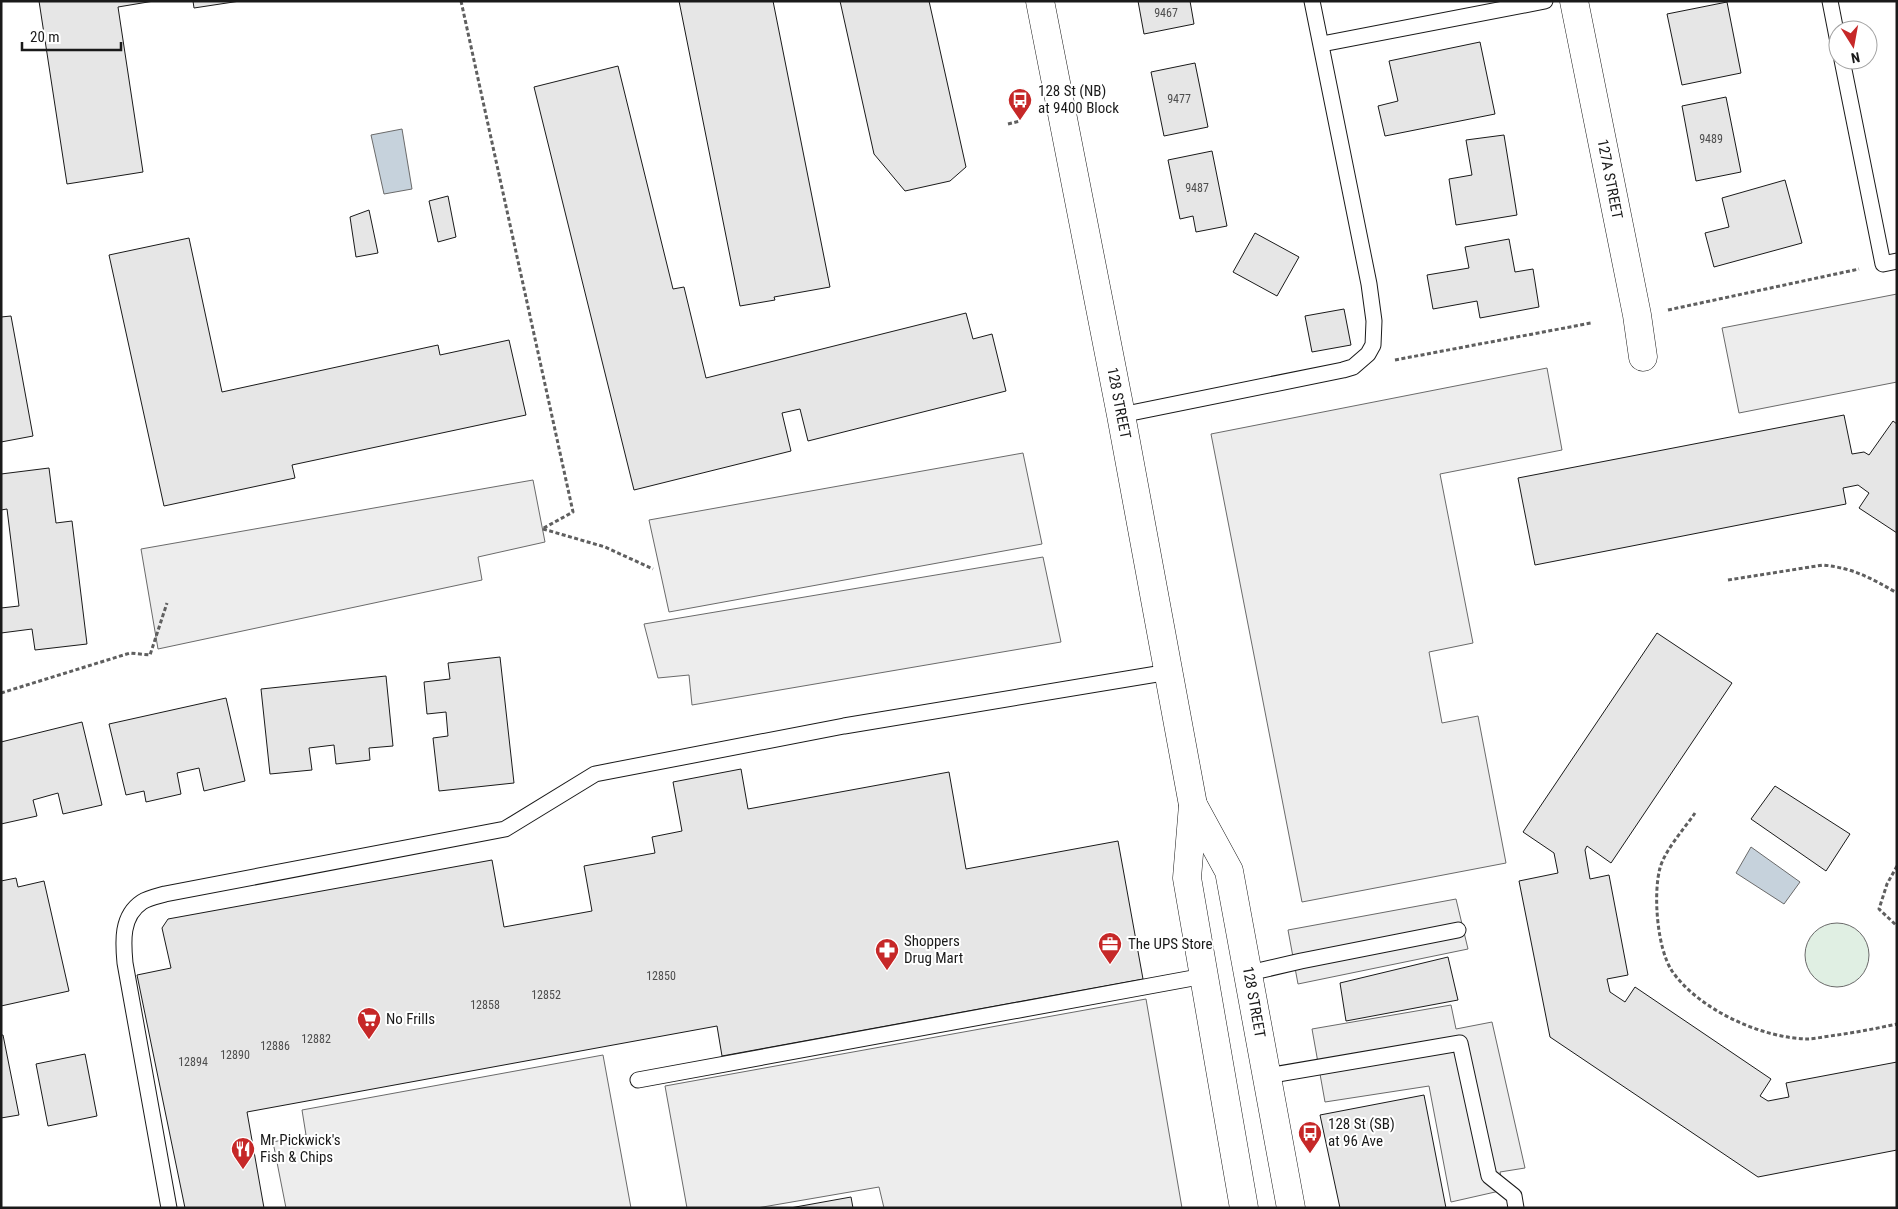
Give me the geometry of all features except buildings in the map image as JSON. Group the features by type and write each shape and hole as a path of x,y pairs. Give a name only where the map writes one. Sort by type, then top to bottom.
{"main road":[{"name":"128 STREET","path":"1040,1 1121,415 1193,805 1187,878 1244,1208"},
{"name":"127A STREET","path":"1574,1 1637,315 1643,357"},
{"name":"128 STREET","path":"1193,805 1229,871 1291,1208"}],"lane":[{"path":"1121,415 1343,370 1353,367 1368,354 1373,345 1375,334 1372,306 1322,44 1312,1"},
{"path":"1322,44 1545,1"},
{"path":"1830,1 1834,20"},
{"path":"1844,70 1884,264 1897,261"},
{"path":"170,1208 125,963 123,938 129,915 142,902 165,894 505,829 595,774 844,726 1169,672"},
{"path":"1249,974 1301,961 1458,930"},
{"path":"638,1080 1204,976"},
{"path":"1267,1076 1460,1043 1489,1176 1514,1196 1516,1208"}],"path":[{"path":"461,1 573,512 542,529 605,547 653,569"},
{"path":"1008,124 1020,121"},
{"path":"1668,310 1864,268"},
{"path":"1395,360 1591,323"},
{"path":"1728,580 1823,565 1867,575 1897,593"},
{"path":"1,693 130,653 150,655 167,603"},
{"path":"1695,813 1661,865 1657,884 1656,907 1665,953 1671,969 1682,983 1728,1017 1750,1027 1777,1035 1808,1039 1859,1032 1897,1024"},
{"path":"1897,866 1879,909 1897,926"}],"green space":[{"path":"1831,923 1843,923 1860,932 1867,943 1869,955 1867,967 1860,978 1843,987 1831,987 1819,982 1810,973 1805,961 1805,949 1810,937 1819,928"}],"shaded area":[{"path":"402,129 412,189 384,194 371,135"},
{"path":"1897,294 1897,382 1739,413 1722,328"},
{"path":"1547,368 1562,450 1440,474 1473,643 1429,652 1442,723 1478,716 1506,863 1302,902 1211,434"},
{"path":"1023,453 1042,544 669,612 649,520"},
{"path":"533,480 545,542 478,557 482,580 158,649 141,549"},
{"path":"1043,557 1061,642 692,705 689,675 658,678 644,624"},
{"path":"1751,847 1800,882 1784,904 1736,873"},
{"path":"1456,899 1468,949 1298,984 1288,930"},
{"path":"1146,999 1182,1208 884,1208 879,1187 757,1208 687,1208 665,1086"},
{"path":"1451,1005 1456,1029 1492,1022 1525,1168 1500,1172 1504,1190 1451,1202 1429,1086 1325,1102 1312,1029"},
{"path":"603,1055 631,1208 286,1208 273,1142 306,1135 302,1110"}],"place":[{"name":"128 St (NB) at 9400 Block","path":"1020,121"},
{"name":"The UPS Store","path":"1110,965"},
{"name":"Shoppers Drug Mart","path":"887,971"},
{"name":"No Frills","path":"369,1040"},
{"name":"128 St (SB) at 96 Ave","path":"1310,1154"},
{"name":"Mr Pickwick's Fish & Chips","path":"243,1170"}]}
